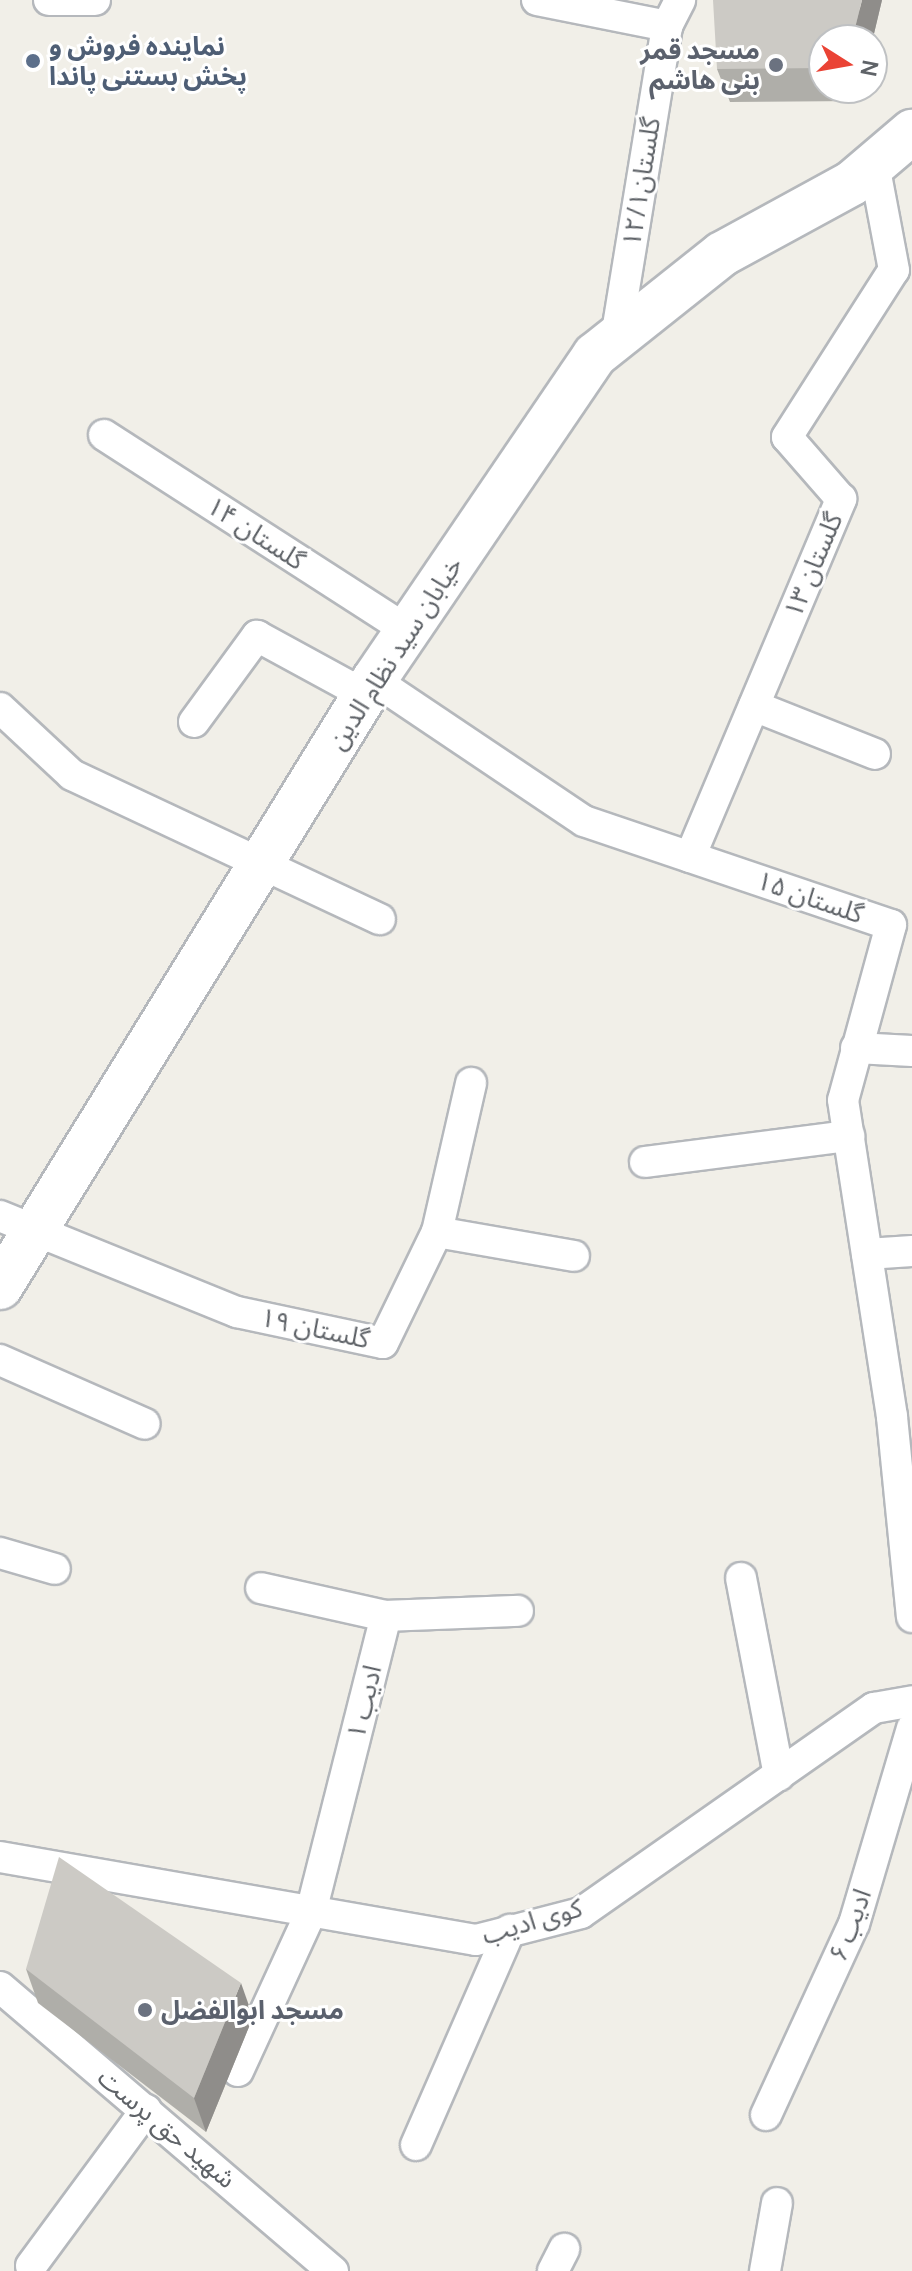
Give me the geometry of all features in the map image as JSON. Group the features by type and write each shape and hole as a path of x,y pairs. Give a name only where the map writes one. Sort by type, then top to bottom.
{"main road":[{"name":"خیابان سید نظام الدین","path":"0,1287 17,1224 263,861 370,688 595,355 722,254 852,183 912,132"}],"street":[{"path":"49,0 95,0"},
{"path":"537,0 673,13"},
{"name":"گلستان۱۲/۱","path":"616,338 673,13"},
{"name":"گلستان ۱۳","path":"690,857 841,499 787,437 894,270 874,164"},
{"name":"گلستان ۱۴","path":"104,435 408,631"},
{"name":"گلستان ۱۵","path":"194,722 257,636 370,688 584,821 891,925 843,1100 867,1254 902,1416 912,1617"},
{"path":"754,706 875,754"},
{"path":"1,712 72,775 263,861 380,919"},
{"path":"856,1048 912,1051"},
{"name":"گلستان ۱۹","path":"17,1224 237,1312 383,1343 437,1232 471,1083"},
{"path":"645,1162 849,1136"},
{"path":"437,1232 574,1256"},
{"path":"867,1254 912,1251"},
{"path":"0,1360 145,1424"},
{"path":"0,1553 55,1569"},
{"path":"741,1578 779,1775"},
{"path":"261,1588 386,1616 518,1611"},
{"name":"ادیب ۱","path":"238,2071 311,1912 386,1616"},
{"name":"کوی ادیب","path":"0,1857 476,1940 581,1913 874,1708 912,1701"},
{"name":"ادیب ۶","path":"766,2115 854,1924 912,1728"},
{"path":"416,2145 510,1930"},
{"name":"شهید حق پرست","path":"0,1987 333,2271"},
{"path":"31,2266 146,2110"},
{"path":"765,2271 777,2203"}],"building":[{"path":"713,0 862,0 856,24 808,24 808,68 717,69"},
{"name":"مسجد ابوالفضل","path":"59,1857 241,1983 194,2098 26,1969"}],"place":[{"name":"نماینده فروش و پخش بستنی پاندا","path":"33,61"},
{"name":"مسجد قمر بنی هاشم","path":"776,65"},
{"name":"مسجد ابوالفضل","path":"145,2010"}]}
